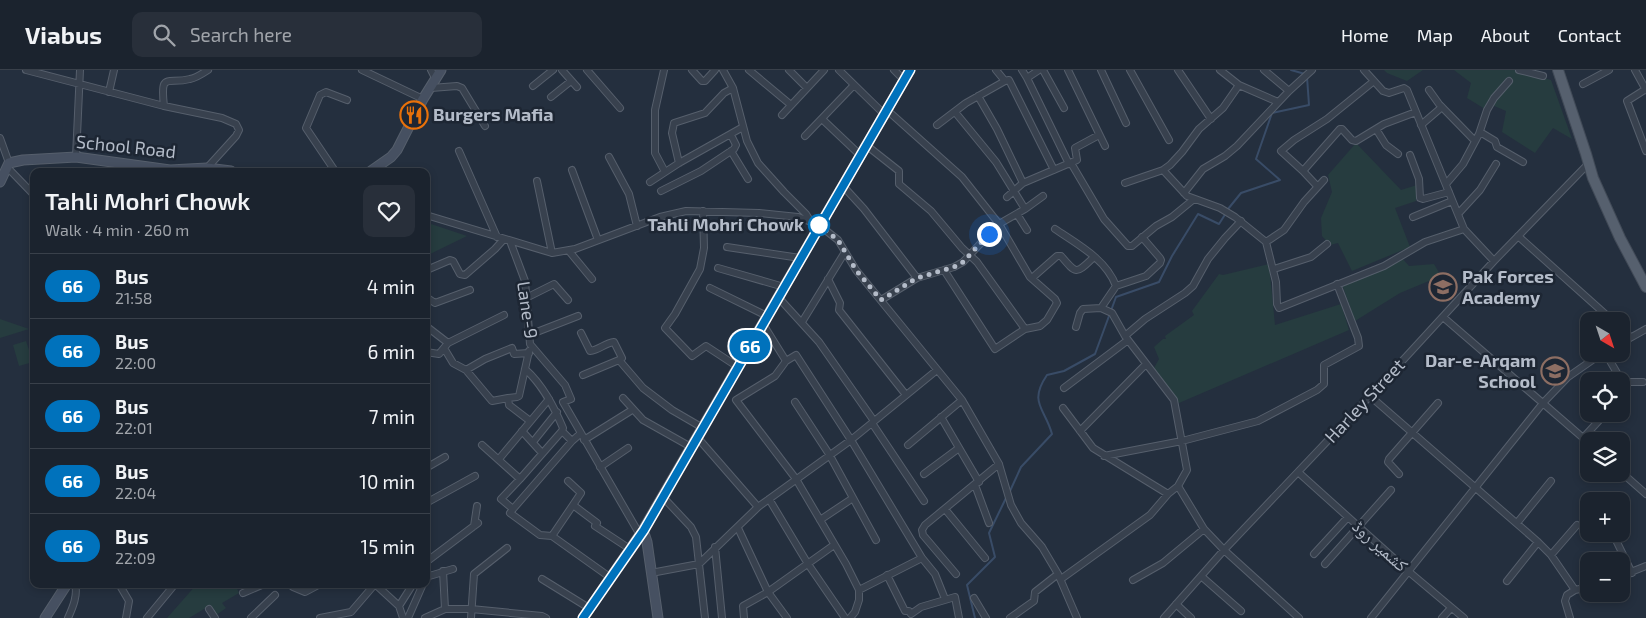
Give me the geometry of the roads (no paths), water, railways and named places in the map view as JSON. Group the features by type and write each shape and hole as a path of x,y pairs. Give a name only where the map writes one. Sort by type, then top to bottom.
{"main road":[{"path":"1558,70 1588,164 1620,238 1646,287"},
{"path":"1547,73 1581,155 1588,164"}],"street":[{"path":"30,70 79,85 222,118 237,126 239,130 236,136 207,168"},
{"path":"76,157 80,70"},
{"path":"109,92 114,70"},
{"path":"164,106 162,90 164,84 168,81 188,80 208,70"},
{"path":"431,70 433,84"},
{"path":"375,168 391,157 396,150 441,70"},
{"path":"533,86 553,70"},
{"path":"562,70 577,87"},
{"path":"587,70 620,108"},
{"path":"664,70 655,110 657,158 665,172"},
{"path":"692,70 702,81 705,81 715,70"},
{"path":"723,70 733,88 747,141 758,163 815,224"},
{"path":"749,70 791,105"},
{"path":"789,70 808,88"},
{"path":"782,115 824,70"},
{"path":"839,70 962,177 999,224 1032,278 1057,303 1047,320 1040,326 1025,329 995,349 944,270"},
{"path":"894,70 904,80"},
{"path":"583,618 642,532 784,287 800,258 815,224 842,186 910,70"},
{"path":"996,70 1005,81"},
{"path":"1022,70 1070,163 1104,219 1128,246 1132,246 1156,226 1172,218 1194,199"},
{"path":"1027,78 1039,70"},
{"path":"1043,70 1064,108"},
{"path":"1068,70 1105,146"},
{"path":"1101,70 1126,123"},
{"path":"1130,70 1169,140"},
{"path":"1178,70 1211,119"},
{"path":"1220,70 1239,85 1278,102"},
{"path":"1264,70 1289,91"},
{"path":"1184,193 1203,169 1225,156 1237,146 1278,102 1312,70"},
{"path":"1364,70 1383,91 1388,93 1404,88 1407,90 1464,229 1494,261"},
{"path":"1519,70 1547,73"},
{"path":"1583,84 1609,70"},
{"path":"1636,70 1646,89 1627,101 1646,151"},
{"path":"365,71 423,99"},
{"path":"937,125 978,96 1009,80 1054,170"},
{"path":"551,97 571,81"},
{"path":"1317,186 1281,151 1294,140 1327,119 1374,81"},
{"path":"1446,184 1463,164 1480,132 1487,110 1494,98 1509,81"},
{"path":"433,84 462,88 485,126"},
{"path":"805,136 854,85"},
{"path":"1125,183 1163,170 1182,152 1199,130 1223,108 1239,85"},
{"path":"679,163 672,133 674,123 705,114 724,92 733,88"},
{"path":"1429,90 1442,107 1475,141"},
{"path":"333,168 306,128 320,95 326,92 346,100"},
{"path":"978,96 998,129 1023,183"},
{"path":"1421,125 1442,107"},
{"path":"955,112 996,162 1024,209"},
{"path":"1303,171 1340,129 1354,142 1376,129 1416,112"},
{"path":"822,119 860,155"},
{"path":"650,182 679,163 743,127"},
{"path":"1376,129 1386,145 1398,154"},
{"path":"1480,132 1495,141 1498,147 1523,162"},
{"path":"661,192 701,171 731,151 736,146 731,135"},
{"path":"1007,197 1023,183 1077,160 1075,148 1099,135"},
{"path":"0,138 8,165 30,190"},
{"path":"866,145 899,171 899,184 931,211 977,262 1025,329"},
{"name":"Lane-9","path":"459,151 525,281 530,344 566,385 571,399 563,402 580,434"},
{"path":"731,151 748,180"},
{"path":"1410,155 1419,180 1420,198 1423,199 1449,192"},
{"name":"School Road","path":"8,165 76,157 156,168"},
{"path":"609,157 629,194 637,226"},
{"path":"1458,214 1480,190 1496,164"},
{"name":"Harley Street","path":"1164,618 1224,550 1370,396 1494,261 1588,164"},
{"path":"0,182 8,165"},
{"path":"572,170 598,240"},
{"path":"1163,170 1188,196 1220,208 1241,221 1266,242 1274,269 1279,308 1384,266 1425,242 1464,229"},
{"path":"1266,242 1284,230 1317,186 1324,180"},
{"path":"537,181 552,253"},
{"path":"842,186 864,209 917,278"},
{"path":"881,300 917,278 954,267 970,256 999,224 1043,196"},
{"path":"1412,217 1452,201"},
{"path":"430,216 552,253 569,251 669,215 686,211 798,217 815,224 838,240 856,270 962,400 999,464 1011,505 1021,524 1042,547 1060,577 1077,618"},
{"path":"704,211 704,248 700,269 665,328 692,356 706,346 738,367"},
{"path":"1017,214 1027,230"},
{"path":"1064,388 1126,338 1145,319 1193,286 1208,259 1241,221"},
{"path":"1055,229 1082,245 1104,266 1114,280 1116,286 1107,310"},
{"path":"1518,236 1603,312"},
{"path":"1116,286 1146,276 1160,263 1160,258 1142,237"},
{"path":"430,269 450,260 453,261 460,274 464,275 504,239"},
{"path":"1274,269 1311,256 1326,244"},
{"path":"727,248 800,258"},
{"path":"569,251 592,279"},
{"path":"802,322 846,252"},
{"path":"1032,278 1057,256 1061,256 1076,271 1080,270 1094,257"},
{"path":"718,268 784,287"},
{"path":"828,279 840,303 839,310 906,395"},
{"path":"526,298 554,284 568,300"},
{"path":"1104,456 1182,441 1258,421 1317,390 1324,384 1324,365 1359,346 1358,338 1337,284"},
{"path":"710,288 765,320 786,362"},
{"path":"430,300 435,303 470,290"},
{"path":"778,297 819,342 924,501"},
{"path":"1076,327 1082,310 1107,310"},
{"path":"1010,618 1034,601 1035,592 1150,515 1168,494 1178,486 1187,470 1174,400 1107,310"},
{"path":"430,353 438,354 446,346 504,315"},
{"path":"529,335 578,316"},
{"path":"1443,317 1580,436"},
{"path":"1631,337 1646,329"},
{"path":"430,330 446,346 453,363 466,370 492,400 517,398 519,396 530,344"},
{"path":"581,333 590,352 610,342 614,342 622,358 583,375"},
{"path":"466,370 485,359 512,348 514,354 529,353"},
{"path":"850,618 855,612 859,600 859,590 796,479 736,400 775,376 786,362 796,355 851,440 922,558 935,574 945,599"},
{"path":"619,360 643,388 672,410 703,428"},
{"path":"1370,618 1543,403 1568,377 1590,362"},
{"path":"1080,431 1146,364"},
{"path":"513,509 501,499 563,428 557,412 526,369"},
{"path":"652,573 699,564 758,507 829,454 851,440 937,370"},
{"path":"1630,382 1643,382"},
{"path":"1370,396 1551,554 1575,590"},
{"path":"508,398 509,405 530,421"},
{"path":"623,398 643,420 691,448"},
{"path":"499,458 548,399"},
{"path":"908,445 962,400"},
{"path":"795,402 829,454 876,540"},
{"path":"1399,474 1388,462 1412,431 1438,403"},
{"path":"1063,408 1093,448 1168,494"},
{"path":"584,440 632,410"},
{"path":"533,442 557,412"},
{"path":"941,417 977,483 989,523"},
{"path":"1588,432 1597,422"},
{"path":"522,431 542,452"},
{"path":"562,431 572,441"},
{"path":"611,578 552,536 540,535 510,513 580,434 647,542 658,618"},
{"path":"697,437 758,507"},
{"path":"482,445 499,458 520,479"},
{"path":"600,467 628,448"},
{"path":"924,474 959,448"},
{"path":"430,466 445,457"},
{"path":"956,574 923,535 922,530 925,525 999,464"},
{"name":"کشمیر روڈ","path":"1298,472 1408,571 1464,618"},
{"path":"430,501 475,476"},
{"path":"1630,480 1646,494"},
{"path":"552,536 581,493 568,481"},
{"path":"1517,523 1551,481"},
{"path":"1178,486 1204,530 1299,618"},
{"path":"1325,564 1390,490"},
{"path":"662,496 691,528 696,537 705,618"},
{"path":"820,520 853,498"},
{"path":"769,499 808,564 845,618"},
{"path":"573,505 597,523 595,526 630,549"},
{"path":"430,559 476,525 477,506"},
{"path":"945,509 985,558"},
{"path":"1314,554 1348,517"},
{"path":"1551,554 1577,526"},
{"path":"738,528 768,592 786,618"},
{"path":"1134,580 1164,563 1204,530"},
{"path":"1507,581 1538,542"},
{"path":"1617,542 1632,573 1646,566"},
{"path":"744,618 743,606 768,592 834,545"},
{"path":"715,547 722,618"},
{"path":"471,618 474,574 507,548"},
{"path":"859,590 922,558"},
{"path":"430,576 453,569"},
{"path":"443,571 445,609"},
{"path":"887,575 905,611 911,614 921,607 955,596 959,618"},
{"path":"1202,576 1241,611"},
{"path":"542,579 589,608"},
{"path":"45,618 64,588"},
{"path":"68,618 73,607 76,588"},
{"path":"121,588 130,601 126,618"},
{"path":"148,618 171,588"},
{"path":"242,593 254,588"},
{"path":"295,588 305,592 312,588"},
{"path":"320,618 351,612 372,588"},
{"path":"379,588 399,606 403,618"},
{"path":"399,606 410,588"},
{"path":"408,618 420,588"},
{"path":"1570,618 1565,600 1567,595 1580,589"},
{"path":"251,618 275,595"},
{"path":"974,598 986,618"},
{"path":"1176,604 1191,618"},
{"path":"208,608 215,618"},
{"path":"1442,618 1451,608"},
{"path":"426,618 445,609 471,609 546,618"}],"waterway":[{"path":"1291,70 1305,74"},
{"path":"1228,209 1241,193 1280,180 1256,159 1272,113 1309,105 1307,77"},
{"path":"1010,491 1021,467 1052,434 1038,399 1041,385 1047,375 1064,371 1095,354 1116,297 1159,282 1172,256 1198,214 1219,224 1226,213"},
{"path":"975,618 967,585 995,557 989,533 1006,498"}],"place":[{"name":"Burgers Mafia","path":"414,115"},
{"name":"Tahli Mohri Chowk","path":"819,225"},
{"name":"Pak Forces Academy","path":"1443,287"},
{"name":"Dar-e-Arqam School","path":"1555,371"}]}
